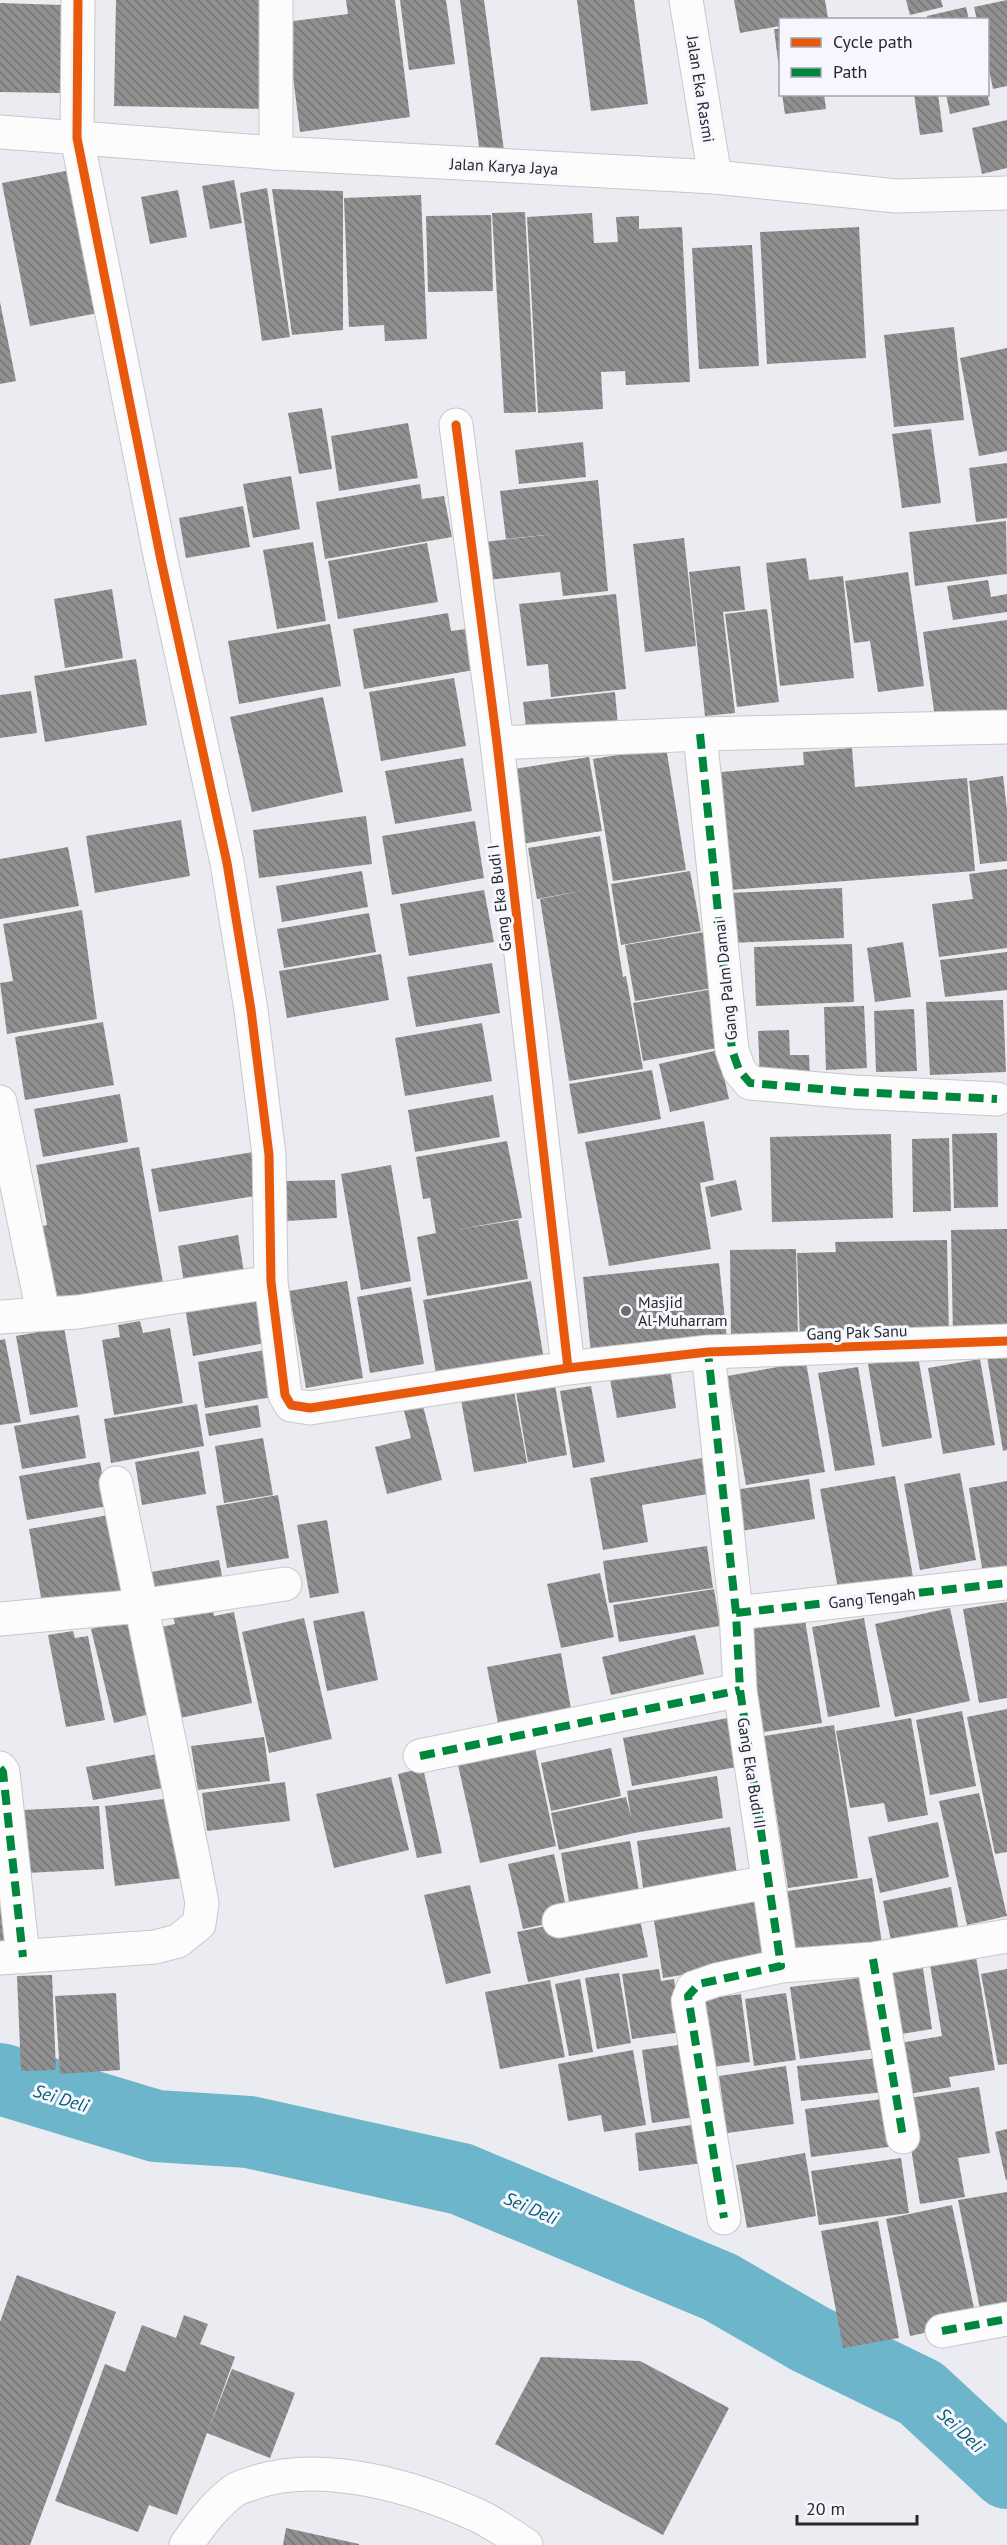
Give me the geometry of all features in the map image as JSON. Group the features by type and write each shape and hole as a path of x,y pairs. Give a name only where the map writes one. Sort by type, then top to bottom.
{"street":[{"name":"Gang Pak Sanu","path":"78,0 77,138 161,560 227,863 251,1010 269,1155 271,1282 285,1395 291,1405 301,1408 568,1368 708,1352 1007,1341"},
{"path":"276,0 276,153"},
{"name":"Jalan Eka Rasmi","path":"686,0 715,177"},
{"name":"Jalan Karya Jaya","path":"0,132 276,153 715,177 896,196 1007,193"},
{"name":"Gang Eka Budi I","path":"456,425 497,743 568,1368"},
{"path":"497,743 700,734 1007,728"},
{"name":"Gang Palm Damai","path":"700,734 732,1050 750,1083 854,1092 998,1099"},
{"path":"0,1102 43,1313"},
{"path":"0,1317 78,1312 271,1282"},
{"name":"Gang Eka Budi II","path":"708,1352 736,1613 740,1690 781,1966"},
{"path":"0,1768 3,1772 11,1957 155,1947 178,1941 199,1924 202,1903 116,1483"},
{"name":"Gang Tengah","path":"736,1613 1007,1583"},
{"path":"0,1619 140,1606 285,1584"},
{"path":"420,1756 740,1690"},
{"path":"559,1921 768,1882"},
{"path":"724,2218 688,1996 699,1984 781,1966 873,1959 1007,1936"},
{"path":"873,1959 903,2138"},
{"path":"942,2331 1007,2319"},
{"path":"186,2545 211,2510 237,2489 272,2477 317,2473 362,2479 420,2494 478,2516 526,2545"}],"building":[{"path":"116,0 268,0 267,109 114,106"},
{"path":"346,0 395,0 410,117 300,132 286,22 348,14"},
{"path":"400,0 446,0 455,64 409,70"},
{"path":"460,0 484,0 504,151 480,154"},
{"path":"577,0 634,0 648,104 591,111"},
{"path":"734,0 825,0 828,18 779,18 779,26 740,33"},
{"path":"906,0 941,0 943,7 910,15"},
{"path":"1007,0 1007,86 993,89 989,70 989,18 977,18 974,7"},
{"path":"0,3 62,5 61,93 0,92"},
{"path":"966,7 969,18 928,18 927,16"},
{"path":"774,29 779,29 779,68"},
{"path":"782,96 824,96 826,109 785,114"},
{"path":"914,96 938,96 943,132 920,135"},
{"path":"946,96 988,96 990,105 950,114"},
{"path":"1007,120 1007,168 982,174 972,128"},
{"path":"71,170 98,313 30,326 2,183"},
{"path":"234,180 242,223 210,229 202,186"},
{"path":"267,188 290,337 262,341 240,193"},
{"path":"272,189 343,191 343,330 292,335"},
{"path":"178,190 187,237 150,244 141,197"},
{"path":"421,195 427,339 385,341 384,325 349,327 344,198"},
{"path":"525,212 536,412 504,413 492,213"},
{"path":"592,213 594,243 618,242 616,217 639,216 639,229 682,227 690,382 626,385 625,371 601,372 603,409 538,413 527,217"},
{"path":"491,215 493,291 428,292 426,216"},
{"path":"859,227 866,358 767,364 760,232"},
{"path":"752,245 759,366 699,369 692,248"},
{"path":"0,302 16,381 0,384"},
{"path":"954,327 964,420 894,427 884,335"},
{"path":"1007,348 1007,451 979,456 960,358"},
{"path":"322,408 332,469 299,474 288,413"},
{"path":"408,423 418,478 339,491 331,436"},
{"path":"931,429 941,503 902,508 892,434"},
{"path":"583,442 586,477 519,484 515,450"},
{"path":"1007,463 1007,518 976,522 969,468"},
{"path":"291,476 300,529 253,538 243,484"},
{"path":"598,480 608,591 563,596 560,572 488,580 484,542 555,534 506,539 500,491"},
{"path":"420,484 422,499 444,496 452,537 325,559 316,502"},
{"path":"243,506 250,547 186,558 179,518"},
{"path":"1006,521 1007,574 915,586 909,532"},
{"path":"684,538 696,646 645,652 633,544"},
{"path":"313,542 326,621 277,629 263,550"},
{"path":"427,543 438,602 338,619 328,561"},
{"path":"806,558 809,580 843,576 854,678 780,686 766,563"},
{"path":"740,566 745,610 723,612 735,713 705,716 689,572"},
{"path":"908,572 924,686 878,692 870,641 854,643 845,581"},
{"path":"988,580 991,597 1007,594 1007,612 953,620 947,586"},
{"path":"112,589 123,658 65,668 54,599"},
{"path":"616,594 626,689 551,697 548,664 527,666 519,604"},
{"path":"767,609 779,702 737,707 725,614"},
{"path":"448,613 451,631 466,629 474,670 364,689 353,629"},
{"path":"1007,620 1007,714 936,725 923,632"},
{"path":"330,624 341,686 239,704 228,641"},
{"path":"136,659 147,725 45,742 34,676"},
{"path":"454,678 466,746 381,761 369,692"},
{"path":"31,691 37,733 0,738 0,695"},
{"path":"615,692 618,725 527,735 523,702"},
{"path":"323,697 343,792 252,812 230,717"},
{"path":"666,747 686,870 613,881 593,759"},
{"path":"852,748 855,787 967,778 975,871 730,890 721,772 804,765 803,752"},
{"path":"589,757 602,831 515,845 502,771"},
{"path":"463,758 472,811 395,824 385,771"},
{"path":"1003,776 1007,810 1007,861 980,864 969,781"},
{"path":"366,816 372,864 259,878 253,830"},
{"path":"181,820 190,876 95,893 86,836"},
{"path":"475,821 484,878 392,895 382,836"},
{"path":"600,836 623,977 626,976 643,1069 569,1081 540,899 587,890 537,899 528,848"},
{"path":"68,847 79,906 0,919 0,859"},
{"path":"1007,869 1007,948 939,957 932,904 973,899 969,874"},
{"path":"362,871 368,907 282,922 276,886"},
{"path":"690,871 701,931 621,945 611,884"},
{"path":"842,888 844,938 731,943 728,893"},
{"path":"484,890 494,942 409,956 400,904"},
{"path":"82,910 97,1019 7,1034 0,983 13,981 3,924"},
{"path":"369,913 376,952 284,968 277,929"},
{"path":"704,932 713,988 635,1001 625,945"},
{"path":"903,942 911,997 875,1002 867,948"},
{"path":"852,944 854,1002 756,1006 754,947"},
{"path":"1007,952 1007,990 945,997 940,960"},
{"path":"381,954 389,1000 287,1018 279,971"},
{"path":"492,963 500,1013 416,1027 407,977"},
{"path":"713,989 723,1047 643,1061 633,1003"},
{"path":"1003,1000 1006,1072 930,1075 926,1002"},
{"path":"864,1006 867,1068 826,1070 824,1007"},
{"path":"914,1009 917,1071 876,1072 874,1011"},
{"path":"103,1022 114,1085 25,1100 15,1037"},
{"path":"482,1023 492,1081 405,1096 395,1038"},
{"path":"789,1030 790,1055 809,1055 810,1078 760,1080 758,1031"},
{"path":"718,1050 729,1099 670,1112 659,1064"},
{"path":"652,1070 661,1119 578,1134 569,1084"},
{"path":"120,1094 128,1142 43,1157 34,1109"},
{"path":"493,1095 500,1137 415,1152 408,1110"},
{"path":"704,1121 714,1180 700,1183 711,1249 609,1266 585,1142"},
{"path":"997,1133 998,1207 954,1208 952,1134"},
{"path":"891,1134 893,1218 772,1222 770,1137"},
{"path":"949,1138 951,1211 913,1212 912,1139"},
{"path":"507,1141 522,1218 460,1229 518,1220 528,1279 427,1296 417,1237 436,1233 430,1198 423,1199 416,1157"},
{"path":"139,1147 163,1283 47,1303 34,1228 47,1225 36,1165"},
{"path":"253,1152 260,1195 159,1212 151,1169"},
{"path":"391,1165 411,1281 361,1290 341,1174"},
{"path":"335,1180 337,1218 287,1221 285,1181"},
{"path":"736,1180 742,1210 711,1217 705,1187"},
{"path":"1007,1229 1007,1335 953,1336 951,1230"},
{"path":"238,1235 245,1279 185,1289 178,1246"},
{"path":"947,1240 949,1336 800,1341 797,1253 836,1252 835,1242"},
{"path":"796,1249 798,1340 731,1341 730,1250"},
{"path":"719,1263 727,1339 591,1353 583,1277"},
{"path":"347,1281 363,1378 306,1388 289,1291"},
{"path":"531,1281 544,1360 437,1379 423,1300"},
{"path":"411,1287 424,1364 370,1373 357,1297"},
{"path":"269,1293 277,1341 193,1356 185,1307"},
{"path":"140,1321 143,1333 170,1328 183,1403 114,1415 102,1340 120,1337 118,1325"},
{"path":"64,1327 78,1407 30,1415 16,1336"},
{"path":"5,1339 21,1422 0,1425 0,1340"},
{"path":"265,1350 273,1397 205,1408 198,1362"},
{"path":"1007,1354 1007,1450 1003,1451 987,1357"},
{"path":"918,1356 932,1438 882,1447 868,1364"},
{"path":"980,1359 995,1445 943,1454 928,1368"},
{"path":"806,1362 825,1472 746,1485 727,1376"},
{"path":"858,1367 875,1465 835,1471 818,1373"},
{"path":"670,1368 676,1408 617,1418 610,1379"},
{"path":"555,1385 567,1455 528,1462 516,1392"},
{"path":"591,1386 605,1462 573,1468 560,1391"},
{"path":"514,1391 527,1463 474,1472 461,1400"},
{"path":"197,1404 204,1446 111,1463 104,1419"},
{"path":"258,1405 261,1427 209,1436 205,1414"},
{"path":"423,1406 442,1480 387,1494 375,1447 411,1438 404,1411"},
{"path":"79,1415 86,1458 22,1469 14,1426"},
{"path":"263,1438 273,1495 224,1503 215,1446"},
{"path":"199,1451 206,1494 142,1505 135,1462"},
{"path":"702,1458 708,1494 642,1505 648,1542 603,1550 590,1478"},
{"path":"100,1462 108,1506 27,1520 19,1476"},
{"path":"960,1473 976,1560 920,1570 904,1484"},
{"path":"895,1476 913,1577 838,1589 820,1489"},
{"path":"809,1479 815,1519 740,1531 734,1490"},
{"path":"1007,1481 1007,1570 983,1574 969,1488"},
{"path":"278,1495 289,1558 227,1568 216,1506"},
{"path":"109,1515 122,1595 43,1609 29,1529"},
{"path":"327,1520 339,1593 310,1598 297,1525"},
{"path":"707,1546 713,1588 609,1603 603,1561"},
{"path":"219,1560 224,1587 155,1598 151,1572"},
{"path":"600,1573 614,1637 561,1648 547,1584"},
{"path":"714,1589 720,1626 619,1642 613,1605"},
{"path":"1007,1602 1007,1698 979,1703 963,1609"},
{"path":"950,1608 970,1701 895,1717 875,1624"},
{"path":"213,1609 214,1616 234,1612 252,1703 170,1720 152,1629 175,1624 173,1617"},
{"path":"364,1611 378,1680 327,1691 313,1621"},
{"path":"304,1618 332,1739 269,1753 242,1632"},
{"path":"864,1618 880,1707 828,1717 812,1627"},
{"path":"131,1619 154,1713 114,1723 91,1629"},
{"path":"805,1620 822,1723 764,1732 746,1630"},
{"path":"73,1631 75,1638 88,1636 105,1720 66,1727 48,1635"},
{"path":"695,1635 704,1674 611,1695 602,1657"},
{"path":"561,1653 571,1709 498,1723 487,1667"},
{"path":"1007,1709 1007,1852 995,1854 967,1717"},
{"path":"962,1711 976,1786 930,1795 916,1720"},
{"path":"733,1717 742,1766 632,1786 623,1738"},
{"path":"911,1718 928,1815 888,1822 884,1803 850,1808 836,1731"},
{"path":"834,1725 858,1878 788,1888 764,1736"},
{"path":"264,1737 270,1781 198,1790 191,1746"},
{"path":"535,1748 556,1846 480,1863 458,1765"},
{"path":"611,1748 621,1796 551,1811 541,1763"},
{"path":"163,1753 169,1787 93,1800 86,1767"},
{"path":"423,1768 442,1853 417,1858 398,1774"},
{"path":"717,1776 723,1818 634,1833 559,1850 551,1813 626,1797 631,1817 627,1791"},
{"path":"391,1777 409,1850 334,1868 316,1794"},
{"path":"285,1782 290,1821 207,1831 202,1793"},
{"path":"979,1793 1007,1916 967,1925 939,1801"},
{"path":"173,1798 183,1878 115,1886 105,1806"},
{"path":"99,1806 104,1869 27,1873 23,1810"},
{"path":"938,1822 949,1877 880,1893 868,1837"},
{"path":"730,1827 738,1881 644,1895 637,1841"},
{"path":"630,1841 640,1896 570,1908 561,1853"},
{"path":"554,1854 569,1919 523,1929 508,1864"},
{"path":"0,1874 12,1942 0,1943"},
{"path":"872,1878 883,1950 793,1964 782,1892"},
{"path":"470,1885 491,1973 446,1984 424,1895"},
{"path":"951,1887 960,1937 893,1951 883,1901"},
{"path":"753,1892 764,1962 663,1978 652,1908"},
{"path":"636,1901 648,1957 528,1982 517,1932 580,1919"},
{"path":"976,1957 995,2070 949,2077 951,2087 902,2095 894,2044 942,2036 930,1965"},
{"path":"923,1968 932,2029 889,2036 880,1974"},
{"path":"659,1969 661,1981 674,1979 682,2032 632,2039 622,1974"},
{"path":"1007,1969 1007,2064 998,2065 981,1974"},
{"path":"619,1973 631,2043 597,2049 585,1978"},
{"path":"52,1975 56,2070 21,2071 17,1976"},
{"path":"866,1977 876,2049 800,2059 790,1987"},
{"path":"580,1979 593,2052 569,2056 555,1984"},
{"path":"550,1980 565,2057 500,2069 485,1992"},
{"path":"116,1993 120,2070 60,2074 55,1996"},
{"path":"786,1993 796,2060 754,2066 745,1999"},
{"path":"741,1994 750,2062 705,2068 697,2000"},
{"path":"686,2044 696,2117 652,2123 642,2050"},
{"path":"633,2050 646,2125 604,2132 601,2115 568,2121 558,2064"},
{"path":"880,2058 884,2092 801,2101 797,2066"},
{"path":"786,2066 794,2124 727,2133 719,2076"},
{"path":"979,2087 990,2153 958,2158 965,2197 920,2204 903,2099"},
{"path":"890,2098 896,2146 811,2157 805,2109"},
{"path":"698,2124 703,2163 639,2171 635,2133"},
{"path":"1007,2129 1007,2180 1006,2180 995,2132"},
{"path":"805,2153 816,2216 747,2228 736,2165"},
{"path":"901,2158 909,2213 819,2225 811,2171"},
{"path":"1007,2192 1007,2314 982,2319 958,2200"},
{"path":"952,2205 977,2322 910,2336 886,2219"},
{"path":"878,2221 899,2338 843,2348 821,2231"},
{"path":"17,2275 116,2312 30,2545 0,2545 0,2322"},
{"path":"184,2315 208,2324 200,2344 235,2357 208,2431 232,2369 295,2393 270,2458 207,2433 177,2515 149,2505 138,2532 55,2501 105,2364 125,2372 142,2325 176,2338"},
{"path":"541,2357 640,2361 729,2408 663,2535 495,2444"},
{"path":"286,2528 359,2544 359,2545 283,2545"}],"waterway":[{"name":"Sei Deli","path":"0,2079 156,2126 249,2132 461,2179 720,2287 810,2339 921,2393 1007,2473"}],"marked path":[{"path":"700,734 732,1050 739,1070 750,1083 854,1092 997,1099"},
{"path":"713,1352 708,1352 736,1613 740,1690 781,1966 699,1984 688,1996 724,2218"},
{"path":"736,1613 1007,1583"},
{"path":"420,1756 740,1690"},
{"path":"0,1768 3,1772 23,1957"},
{"path":"873,1959 903,2137"},
{"path":"942,2331 1007,2319"}],"cycle path":[{"path":"78,0 77,138 161,560 227,863 251,1010 269,1155 271,1282 285,1395 291,1405 310,1408 568,1368 708,1352 1007,1341"},
{"path":"456,425 497,743 568,1368"}],"place":[{"name":"Masjid Al-Muharram","path":"626,1311"}]}
